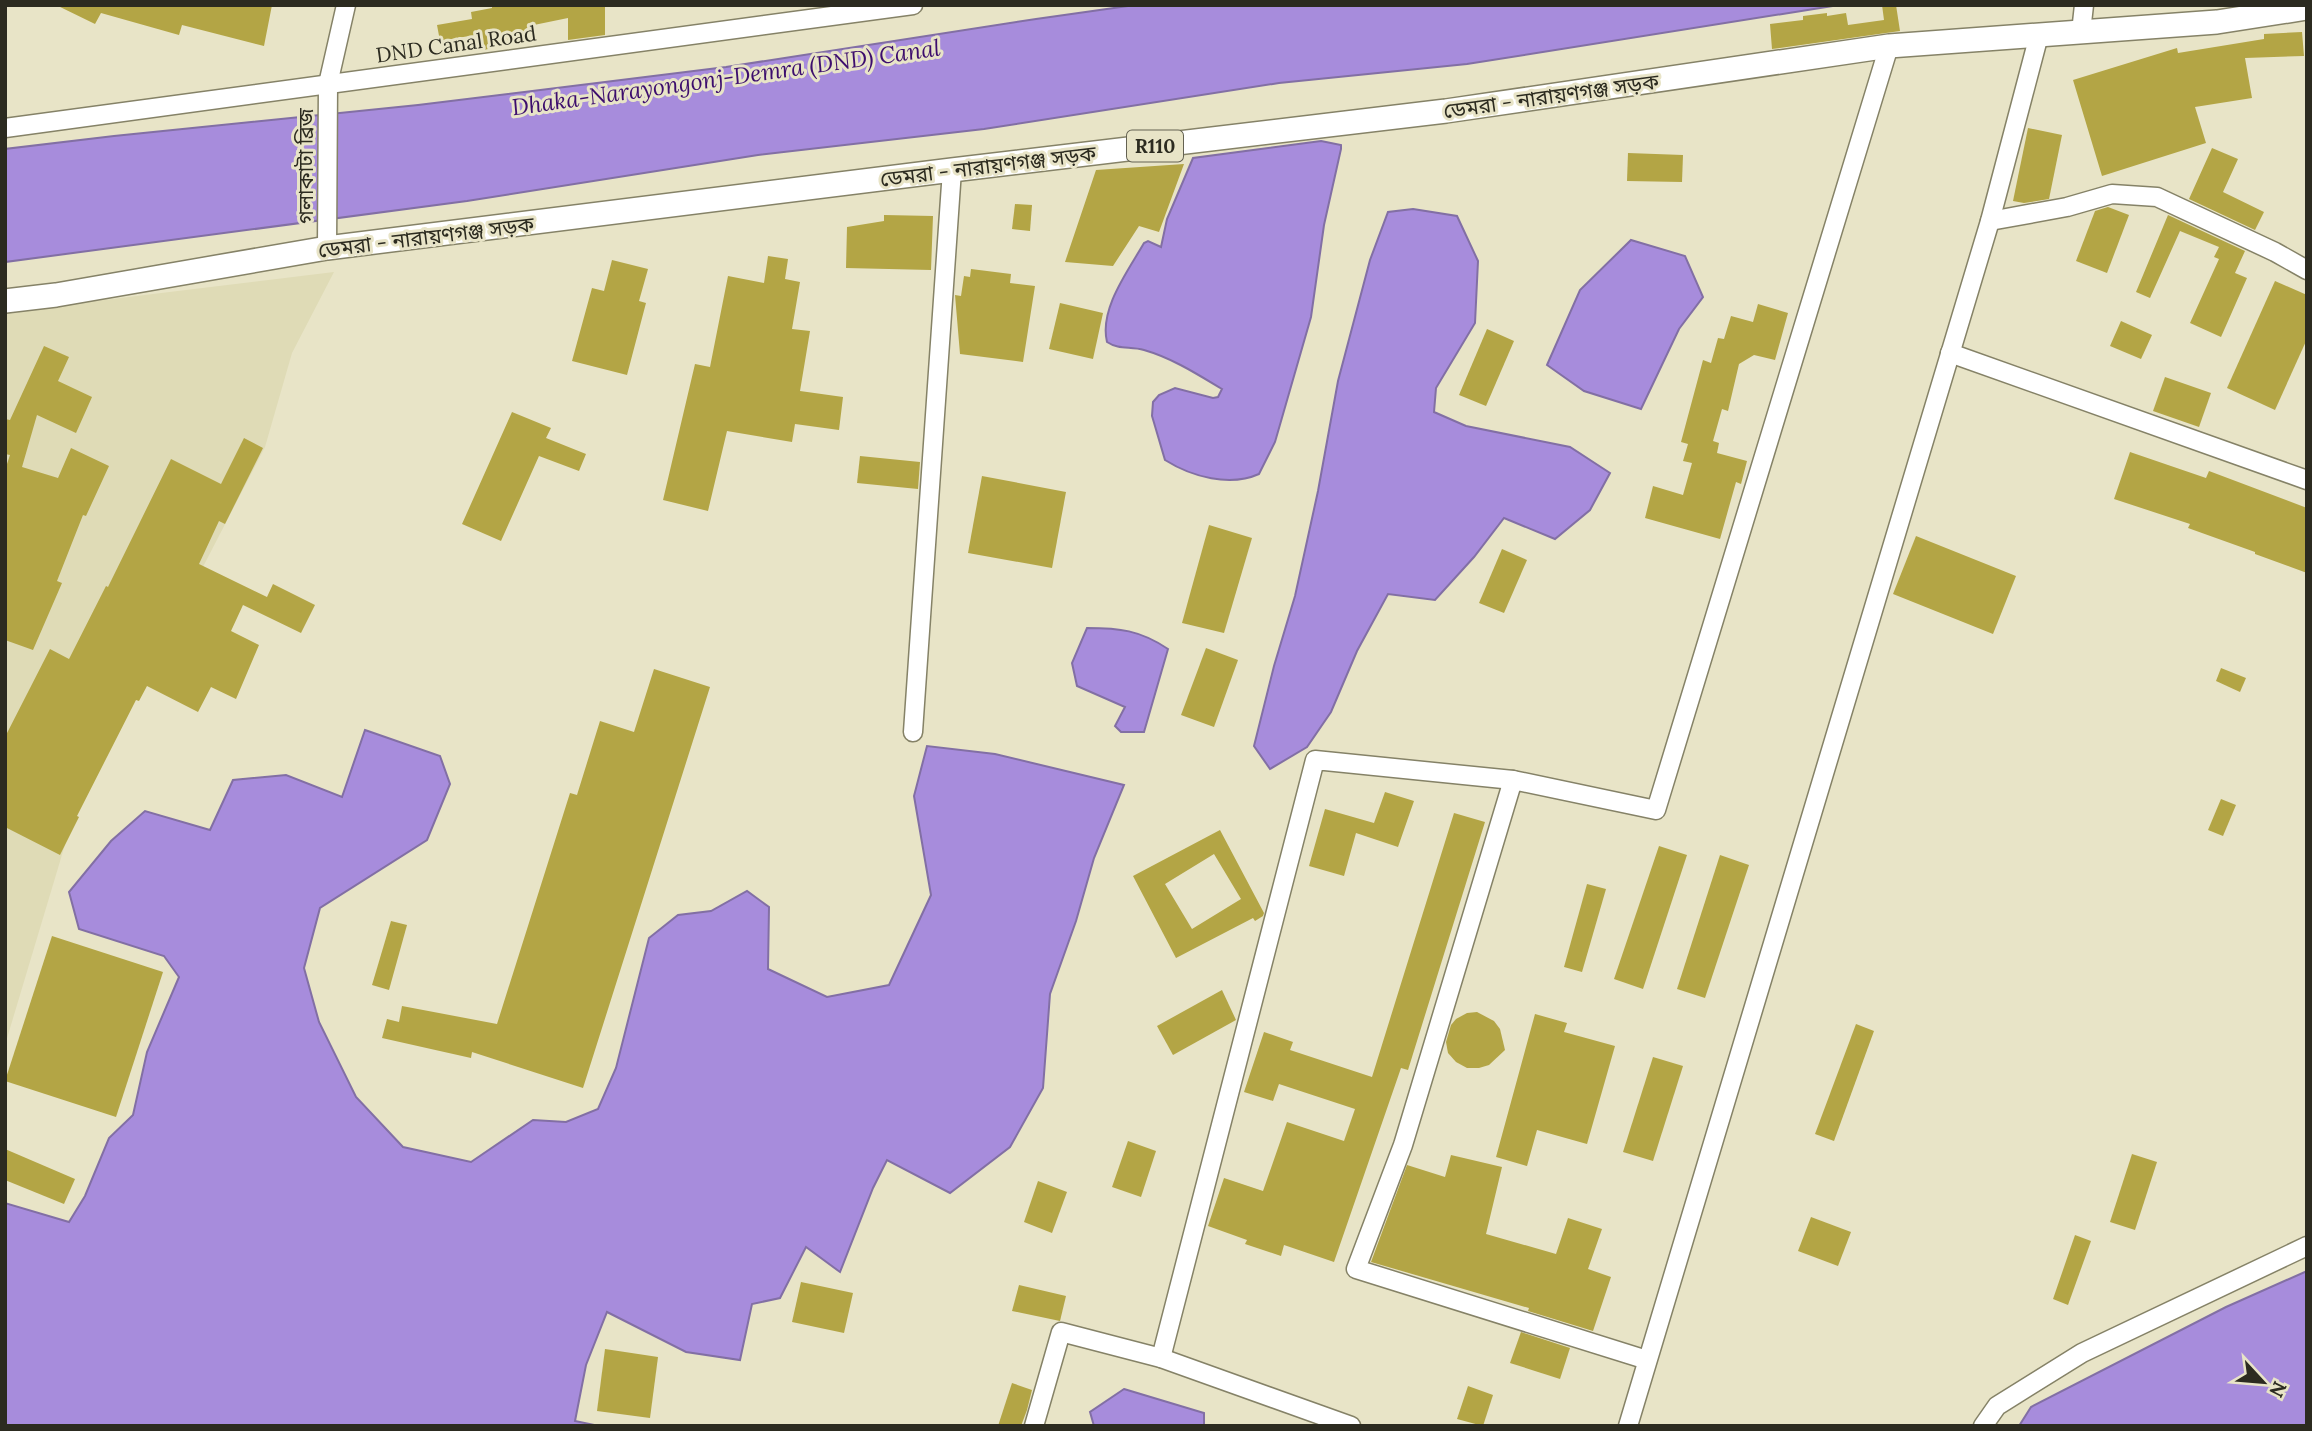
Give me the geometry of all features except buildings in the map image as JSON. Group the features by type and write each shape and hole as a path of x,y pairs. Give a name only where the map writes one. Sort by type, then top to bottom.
{"main road":[{"name":"ডেমরা - নারায়ণগঞ্জ সড়ক","path":"5,302 327,248 1446,111 1889,46 2217,23 2307,8"}],"street":[{"name":"গলাকাটা ব্রিজ","path":"327,248 328,84 346,5"},
{"name":"DND Canal Road","path":"5,128 913,5"},
{"path":"2081,32 2084,5"},
{"path":"1628,1426 1990,221 2039,35"},
{"path":"1161,1358 1315,760 1513,780 1656,810 1889,46"},
{"path":"914,732 952,170"},
{"path":"1990,221 2067,207 2112,194 2157,197 2275,251 2307,270"},
{"path":"1950,352 2307,480"},
{"path":"1513,780 1403,1145 1356,1269 1647,1360"},
{"path":"1983,1426 1997,1406 2082,1353 2307,1246"},
{"path":"1034,1426 1061,1332 1161,1358 1351,1426"}],"shaded area":[{"path":"334,272 292,353 265,447 73,818 5,1045 5,312"}],"water":[{"name":"Dhaka-Narayongonj-Demra (DND) Canal","path":"1135,5 1839,5 1467,64 1279,83 984,129 758,155 467,201 5,262 5,149 418,105 726,67"},
{"path":"1321,141 1341,145 1341,149 1324,225 1311,317 1275,442 1259,474 1248,478 1224,480 1187,471 1165,460 1152,416 1153,402 1159,395 1175,388 1213,398 1218,397 1222,389 1164,357 1107,342 1107,317 1116,291 1144,243 1148,241 1161,247 1167,219 1193,158"},
{"path":"1413,209 1457,216 1478,261 1475,323 1436,388 1434,412 1466,426 1570,447 1610,473 1590,510 1555,539 1504,518 1474,557 1435,600 1388,594 1357,651 1331,712 1307,747 1270,769 1254,746 1295,596 1338,381 1370,260 1388,212"},
{"path":"1631,240 1685,256 1703,297 1679,329 1641,409 1584,391 1547,365 1580,290"},
{"path":"1087,628 1129,631 1168,649 1144,732 1121,732 1115,726 1125,707 1077,686 1072,663"},
{"path":"365,730 440,756 450,784 427,840 320,908 304,968 319,1022 356,1097 403,1147 471,1162 533,1120 566,1122 598,1109 616,1068 649,938 678,915 711,911 747,891 769,907 768,969 827,997 889,985 931,895 914,796 927,746 995,754 1124,785 1094,858 1076,921 1050,994 1043,1088 1010,1147 950,1193 887,1160 840,1272 806,1247 780,1298 752,1304 740,1360 686,1352 607,1312 586,1365 575,1421 599,1426 5,1426 5,1203 69,1222 85,1196 109,1138 133,1115 147,1052 179,977 164,956 79,929 69,892 111,841 145,811 210,830 233,780 286,775 342,797"},
{"path":"2307,1271 2307,1426 2019,1426 2031,1407 2226,1307"},
{"path":"1124,1389 1204,1413 1204,1426 1094,1426 1090,1412"}]}
